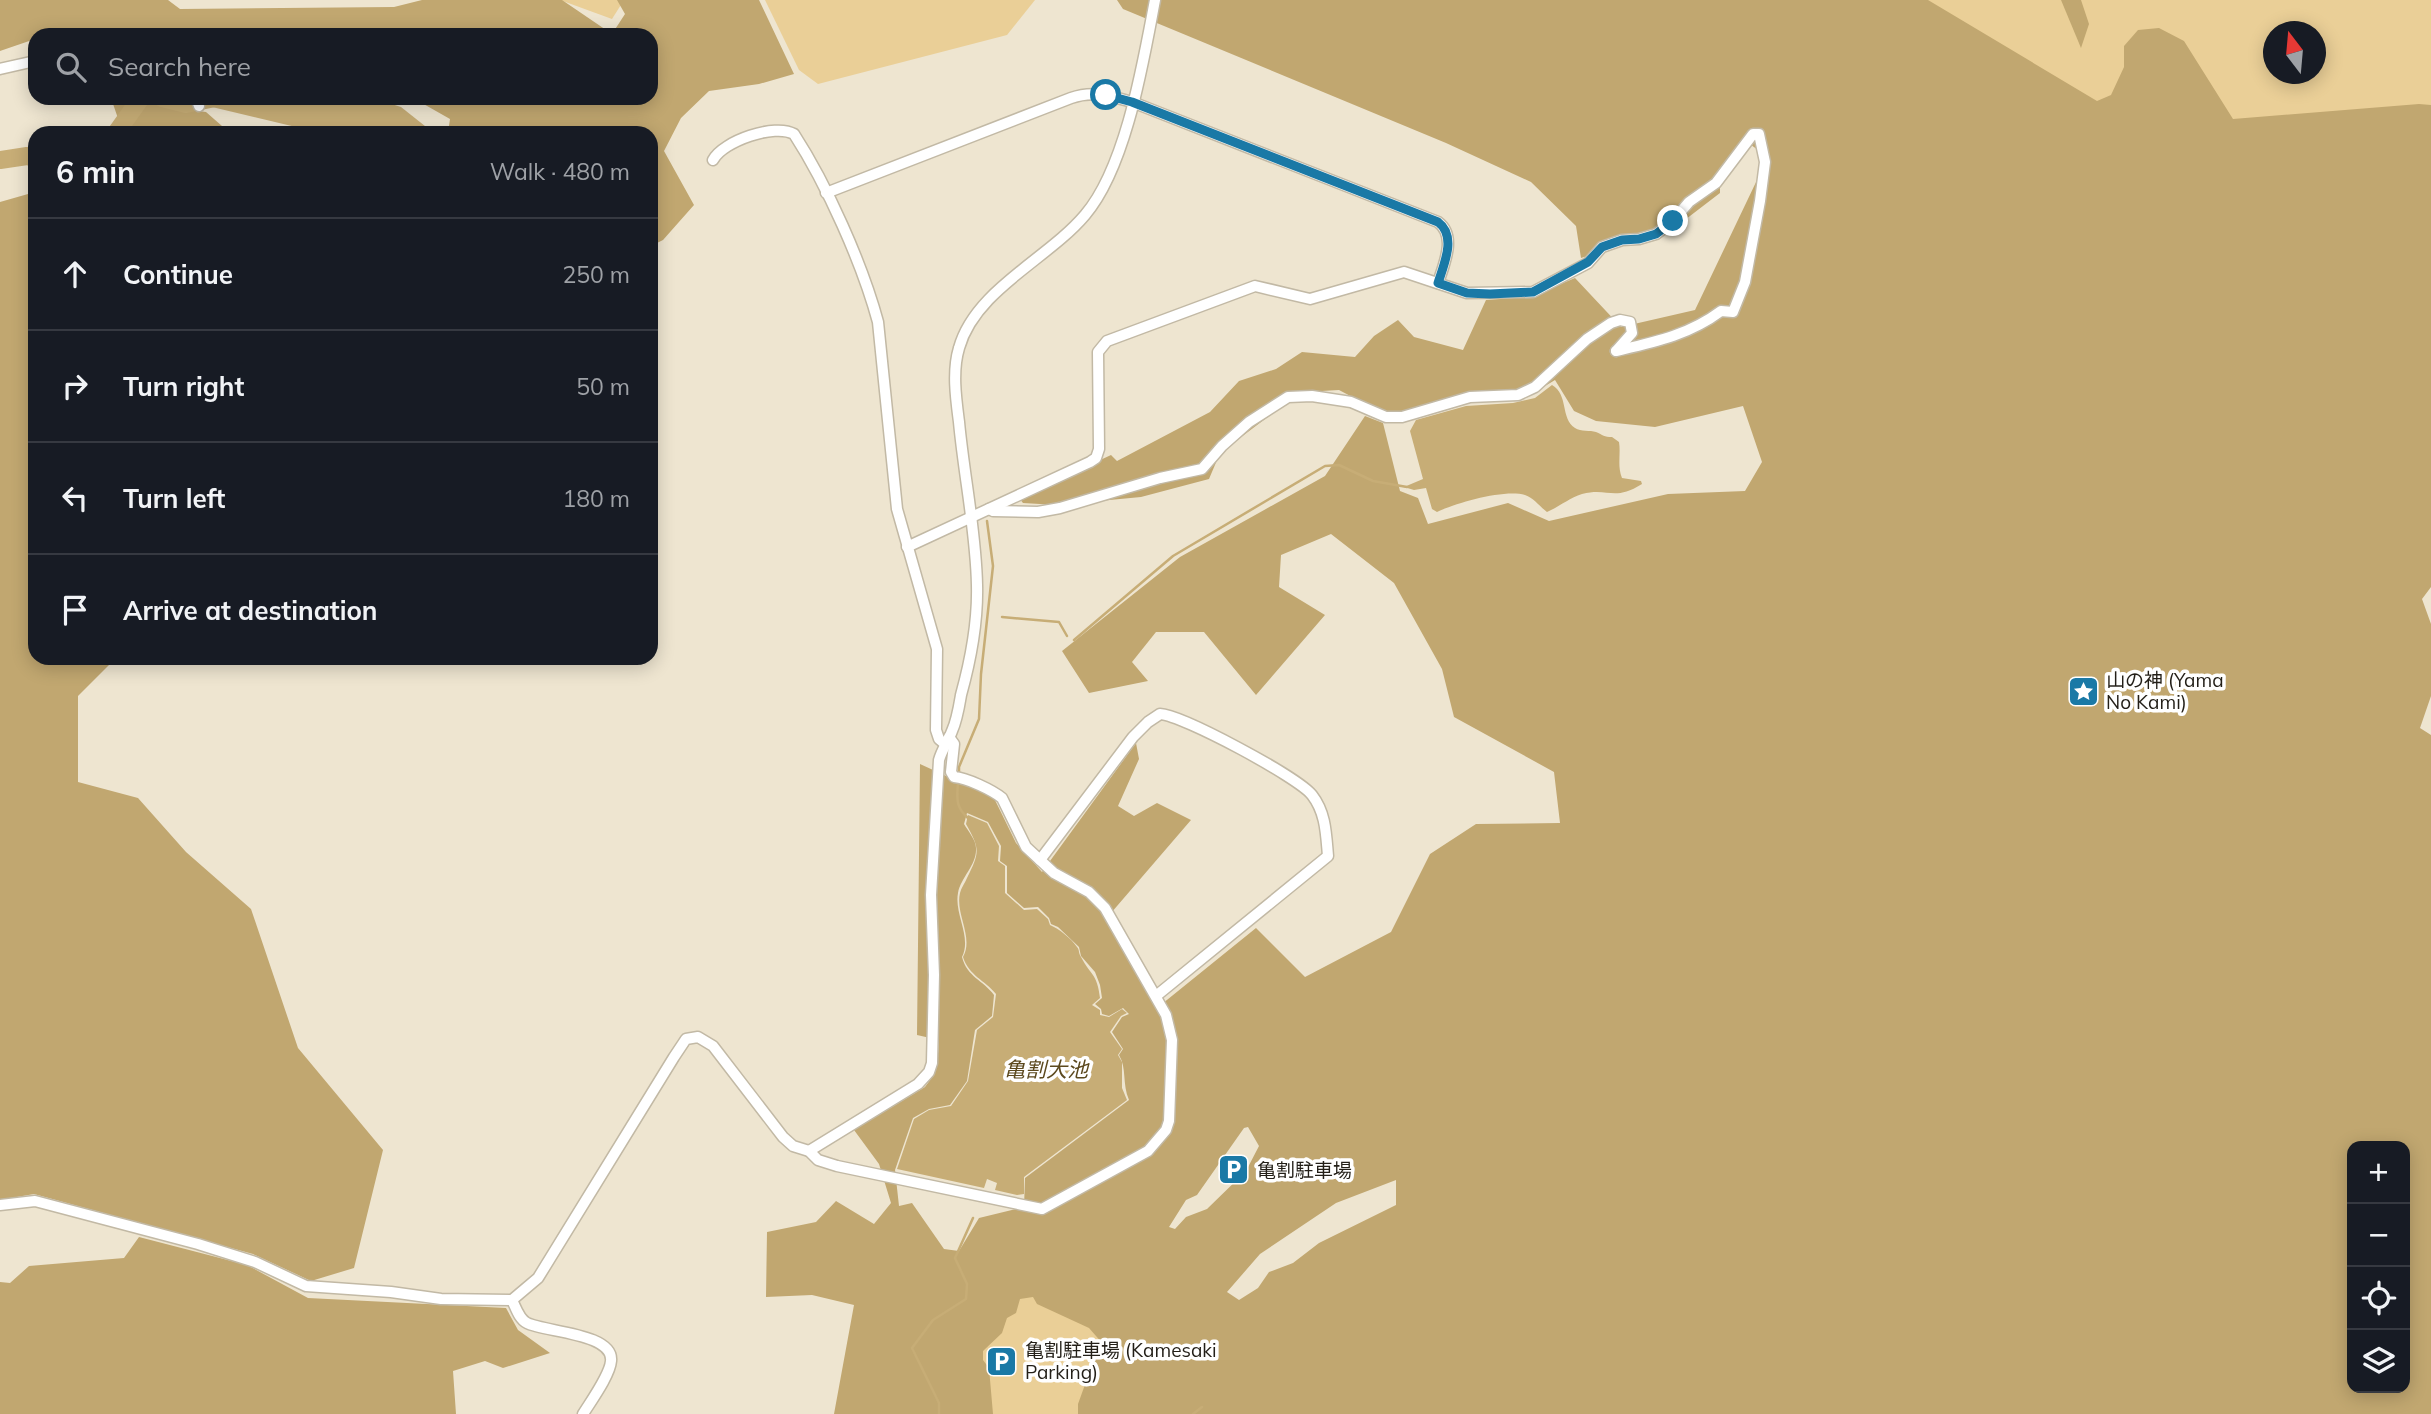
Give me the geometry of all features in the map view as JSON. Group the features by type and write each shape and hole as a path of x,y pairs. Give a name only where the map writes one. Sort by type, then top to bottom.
{"street":[{"path":"809,1151 918,1084 929,1072 932,1063 934,975 931,895 939,760 953,731 972,654 976,624 977,586 971,517 956,396 958,348 976,315 992,296 1062,239 1091,208 1107,182 1124,136 1155,0"},
{"path":"0,69 28,63"},
{"path":"827,193 1083,94 1097,93 1132,102 1438,222 1449,237 1438,283"},
{"path":"0,1205 35,1201 255,1262 306,1286 391,1292 441,1299 512,1300 538,1278 686,1040 698,1037 713,1046 783,1137 793,1146 809,1151 818,1160 1042,1209 1148,1151 1166,1130 1170,1121 1172,1040 1166,1015 1105,908 1095,897 1054,873 1021,840 1002,799 996,793 951,772 954,744 939,739 936,730 937,649 897,509 878,322 871,295 827,193 798,140 786,129 765,131 746,138 723,148 713,160"},
{"path":"907,547 1096,457 1099,449 1098,352 1107,341 1255,286 1310,299 1404,272 1467,293 1533,292 1588,262 1602,247 1622,240 1656,234 1673,221 1689,202 1716,183 1753,134 1759,134 1765,162 1760,201 1745,282 1733,312 1721,311 1675,337 1616,351 1632,333 1630,322 1620,320 1611,323 1587,339 1535,387 1518,395 1470,397 1402,417 1385,417 1351,402 1312,396 1288,397 1249,422 1222,446 1202,469 1160,478 1060,508 1026,512 993,512 989,509"},
{"path":"1040,860 1133,737 1160,714 1177,718 1257,759 1297,781 1312,794 1322,814 1328,856 1156,996"},
{"path":"512,1300 520,1318 526,1323 571,1333 604,1345 610,1352 612,1359 609,1369 583,1414"}],"shaded area":[{"path":"0,0 168,0 180,9 394,7 422,0 562,0 603,28 28,28 28,41 0,51"},
{"path":"560,0 624,0 612,19"},
{"path":"617,0 759,0 794,74 759,84 709,91 681,118 664,151 694,205 658,242 658,126 449,126 450,119 425,105 658,105 658,28 616,28 625,14"},
{"path":"765,0 1035,0 1007,35 818,84 799,70"},
{"path":"1117,0 1928,0 2097,101 2111,95 2124,67 2124,46 2138,30 2159,28 2184,41 2233,119 2431,105 2431,587 2422,599 2431,624 2431,696 2420,728 2431,735 2431,1414 1078,1414 1078,1404 1096,1354 1103,1355 1103,1344 1089,1328 1037,1304 1033,1297 1020,1299 1016,1313 1007,1318 1002,1333 983,1351 983,1360 989,1368 993,1414 834,1414 854,1305 812,1295 766,1297 767,1232 816,1222 836,1201 874,1224 891,1203 879,1164 854,1130 925,1087 937,1060 939,1040 917,1035 920,764 994,798 1016,843 1042,872 1136,743 1139,759 1118,806 1134,816 1157,803 1191,820 1105,920 1157,1008 1256,928 1305,977 1391,932 1430,854 1476,824 1560,823 1554,772 1454,717 1442,669 1394,583 1331,534 1281,555 1279,587 1325,615 1256,695 1204,632 1156,632 1132,662 1148,681 1089,693 1062,651 1180,557 1325,476 1365,416 1383,423 1400,491 1418,498 1428,524 1508,503 1549,521 1668,494 1745,491 1762,462 1743,406 1655,427 1596,421 1574,411 1555,380 1530,395 1469,402 1398,421 1339,390 1286,393 1285,404 1220,453 1209,479 1141,497 1057,505 1023,503 1019,498 1111,455 1117,461 1210,412 1239,381 1276,369 1302,352 1355,357 1374,336 1398,320 1414,337 1463,350 1486,300 1530,297 1575,278 1621,327 1695,310 1768,157 1744,140 1720,173 1720,193 1673,229 1581,258 1576,226 1531,182 1446,143 1123,9","holes":["967,813 988,822 1001,846 1000,861 1007,866 1007,893 1024,908 1038,907 1051,924 1058,927 1079,947 1081,956 1095,972 1100,985 1102,998 1095,1004 1102,1014 1109,1016 1123,1008 1129,1014 1122,1017 1112,1032 1123,1049 1119,1055 1129,1100 1025,1178 1024,1207 979,1218 959,1251 944,1249 912,1203 899,1206 895,1170 913,1118 929,1109 950,1105 967,1081 975,1030 992,1016 994,995 971,974 962,957 965,942 958,909 958,893 976,854 976,845 964,824","1248,1127 1259,1146 1246,1171 1207,1209 1186,1217 1175,1229 1169,1227 1186,1200 1197,1195 1244,1128","1396,1180 1396,1205 1319,1243 1293,1263 1269,1272 1258,1288 1239,1300 1227,1292 1260,1254 1336,1203"]},
{"path":"1539,0 2431,0 2431,139 2352,195"},
{"path":"2061,0 2081,0 2089,24 2081,48"},
{"path":"113,105 191,105 191,110 206,112 222,126 121,126"},
{"path":"28,194 28,665 109,665 78,696 78,782 138,798 186,852 251,909 298,1048 383,1150 354,1268 311,1281 253,1254 34,1194 0,1200 0,202"},
{"path":"139,1237 247,1265 308,1298 506,1308 518,1330 550,1353 503,1368 485,1361 453,1371 456,1414 0,1414 0,1282 10,1283 29,1266 124,1258"},
{"path":"980,1273 1150,1279 1137,1414 976,1414"}],"water":[{"path":"211,105 395,105 425,126 292,126"},
{"path":"1552,385 1561,395 1570,424 1577,429 1612,437 1619,442 1622,478 1641,481 1642,484 1624,492 1582,494 1547,512 1528,496 1505,494 1480,498 1437,512 1432,509 1426,488 1414,490 1404,487 1423,479 1410,431 1416,420 1466,406 1513,403 1535,398"},
{"name":"亀割大池","path":"968,815 987,823 999,846 998,861 1005,866 1005,893 1024,910 1037,909 1048,919 1050,925 1065,934 1078,948 1097,984 1100,998 1092,1005 1100,1010 1100,1015 1109,1017 1122,1009 1127,1013 1121,1016 1110,1032 1122,1049 1118,1055 1122,1062 1122,1088 1127,1100 1024,1177 1024,1194 1017,1195 995,1190 997,1183 987,1179 984,1188 897,1169 914,1119 929,1110 951,1106 968,1081 977,1030 993,1017 996,994 973,973 963,957 966,933 960,909 960,893 977,851 966,824"}],"waterway":[{"path":"121,126 136,105"},
{"path":"0,160 28,156"},
{"path":"1074,640 1173,556 1325,466 1339,465 1373,481 1407,487"},
{"path":"959,775 959,767 979,719 981,674 993,566 987,521"},
{"path":"1002,617 1059,622 1067,636"},
{"path":"958,782 958,802 961,811 969,819"},
{"path":"939,1414 939,1403 912,1348 933,1320 966,1299 967,1284 955,1258 973,1218"},
{"path":"1193,1414 1202,1407"}],"place":[{"name":"山の神 (Yama No Kami)","path":"2083,691"},
{"name":"亀割駐車場","path":"1234,1170"},
{"name":"亀割駐車場 (Kamesaki Parking)","path":"1002,1361"}],"route":[{"path":"1106,95 1132,102 1438,222 1449,237 1438,283 1467,293 1533,292 1588,262 1602,247 1622,240 1656,234 1673,221"}]}
